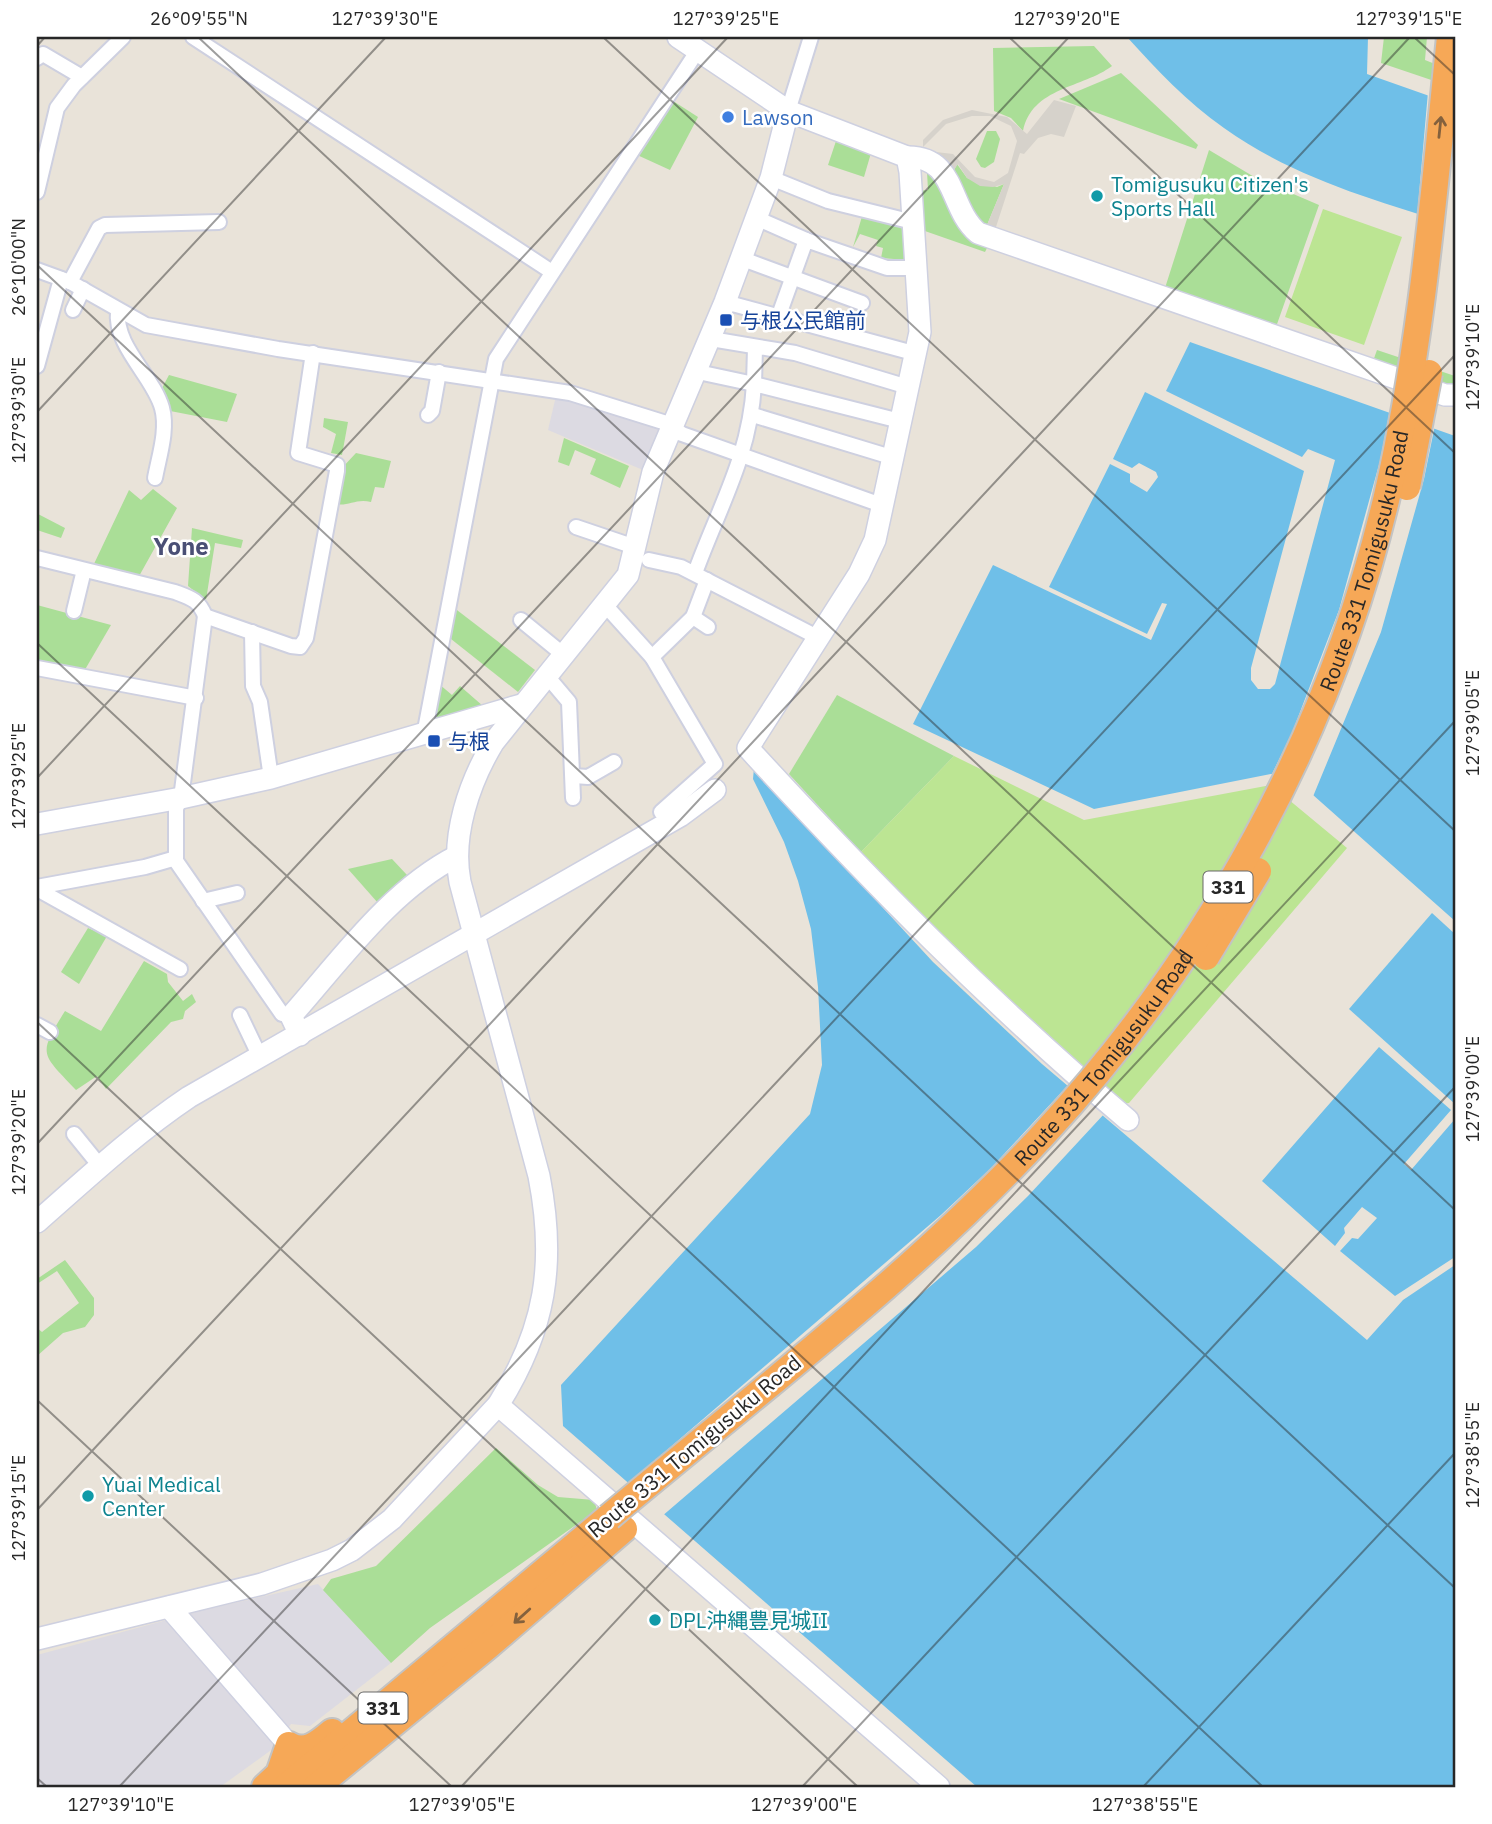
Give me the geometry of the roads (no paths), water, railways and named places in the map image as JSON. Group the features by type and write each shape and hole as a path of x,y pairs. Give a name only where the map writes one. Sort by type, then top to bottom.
{"highway":[{"name":"Route 331 Tomigusuku Road","path":"316,1787 483,1636 616,1523 928,1247 1043,1135 1150,1006 1244,860 1286,780 1320,702 1353,614 1387,496 1416,343 1450,37"},
{"name":"Route 331 Tomigusuku Road","path":"616,1523 833,1353 997,1207 1098,1099 1140,1048 1187,985 1231,917 1262,865 1324,738 1370,617 1392,543 1421,419 1443,282 1455,153"},
{"name":"Route 331 Tomigusuku Road","path":"286,1787 483,1636"},
{"path":"265,1787 279,1774 289,1745 297,1750 308,1749 327,1737 407,1669 483,1636"},
{"path":"345,1787 348,1781 456,1689 473,1670 483,1636"}],"street":[{"path":"37,192 57,108 82,77 123,37"},
{"path":"193,37 552,272"},
{"path":"678,37 788,111 907,157 922,157 942,172 950,183 963,219 978,233 1445,396 1455,395"},
{"path":"37,1639 286,1578 352,1550 392,1519 498,1405 524,1358 541,1311 548,1267 548,1234 539,1176 474,934 457,856 471,790 493,743 521,705 606,606 642,553 653,472 698,372 771,178 811,37"},
{"path":"424,735 496,359 698,50"},
{"path":"39,52 82,77"},
{"path":"907,157 920,332 891,457 885,502 868,557 748,748 870,881 979,990 1128,1120"},
{"path":"771,178 828,201 913,222"},
{"path":"756,218 806,240 887,268 916,268"},
{"path":"37,366 71,283 99,228 105,225 219,222"},
{"path":"779,315 806,240"},
{"path":"740,258 862,303"},
{"path":"37,270 71,283 146,325 313,354 491,380 604,401 672,426 682,434 873,502 885,502"},
{"path":"71,283 73,310"},
{"path":"725,302 917,354"},
{"path":"118,311 126,343 162,409 164,425 155,478"},
{"path":"710,339 795,353 908,387"},
{"path":"652,657 693,617 701,576 744,455 752,415 755,348"},
{"path":"205,616 300,647 306,638 337,471 337,465 298,453 313,354"},
{"path":"428,415 432,411 439,372"},
{"path":"698,372 900,421"},
{"path":"752,415 891,457"},
{"path":"576,527 681,566 819,638"},
{"path":"37,558 195,599 205,616 181,798 176,808 176,858 282,1014 295,1026"},
{"path":"74,611 84,570"},
{"path":"606,606 652,657 715,764 661,812"},
{"path":"693,617 708,627"},
{"path":"521,620 565,656"},
{"path":"252,632 253,686 260,702 271,778"},
{"path":"37,668 196,698"},
{"path":"547,676 569,702 573,798"},
{"path":"37,824 181,798 271,778 521,705"},
{"path":"456,725 471,729 493,743"},
{"path":"574,776 588,776 614,762"},
{"path":"295,1026 474,934 680,816 715,790"},
{"path":"37,1222 161,1116 260,1057 295,1026 399,898 431,870 457,856"},
{"path":"37,888 145,867 176,858"},
{"path":"37,888 180,969"},
{"path":"203,901 237,893"},
{"path":"240,1015 260,1057"},
{"path":"37,1025 50,1032"},
{"path":"74,1133 100,1166"},
{"path":"498,1405 939,1787"},
{"path":"169,1606 289,1745"}],"water":[{"path":"1127,37 1368,37 1367,74 1455,105 1455,225 1335,186 1250,145 1210,118"},
{"path":"1190,342 1455,436 1455,921 1286,771 1094,809 913,724 993,565 1151,640 1167,604 1162,603 1147,634 1049,587 1110,464 1130,474 1130,482 1147,492 1158,477 1156,472 1139,463 1132,468 1113,459 1145,392 1304,471 1251,668 1251,680 1258,689 1270,689 1275,684 1335,460 1308,449 1302,457 1166,391"},
{"path":"754,768 933,962 1042,1064 1367,1340 1403,1300 1455,1265 1455,1787 977,1787 563,1426 561,1385 810,1114 822,1065 818,987 811,929 784,842 753,779"},
{"path":"1432,913 1455,934 1455,1104 1349,1009"},
{"path":"1379,1047 1451,1110 1404,1164 1411,1170 1455,1119 1455,1257 1395,1296 1340,1251 1352,1238 1358,1239 1377,1218 1362,1207 1344,1228 1345,1233 1335,1246 1262,1181"}],"place":[{"name":"Lawson","path":"728,117"},
{"name":"Tomigusuku Citizen's Sports Hall","path":"1097,196"},
{"name":"与根公民館前","path":"726,320"},
{"name":"与根","path":"434,741"},
{"name":"Yuai Medical Center","path":"88,1496"},
{"name":"DPL沖縄豊見城II","path":"655,1620"}],"district":[{"name":"Yone","path":"181,546"}]}
